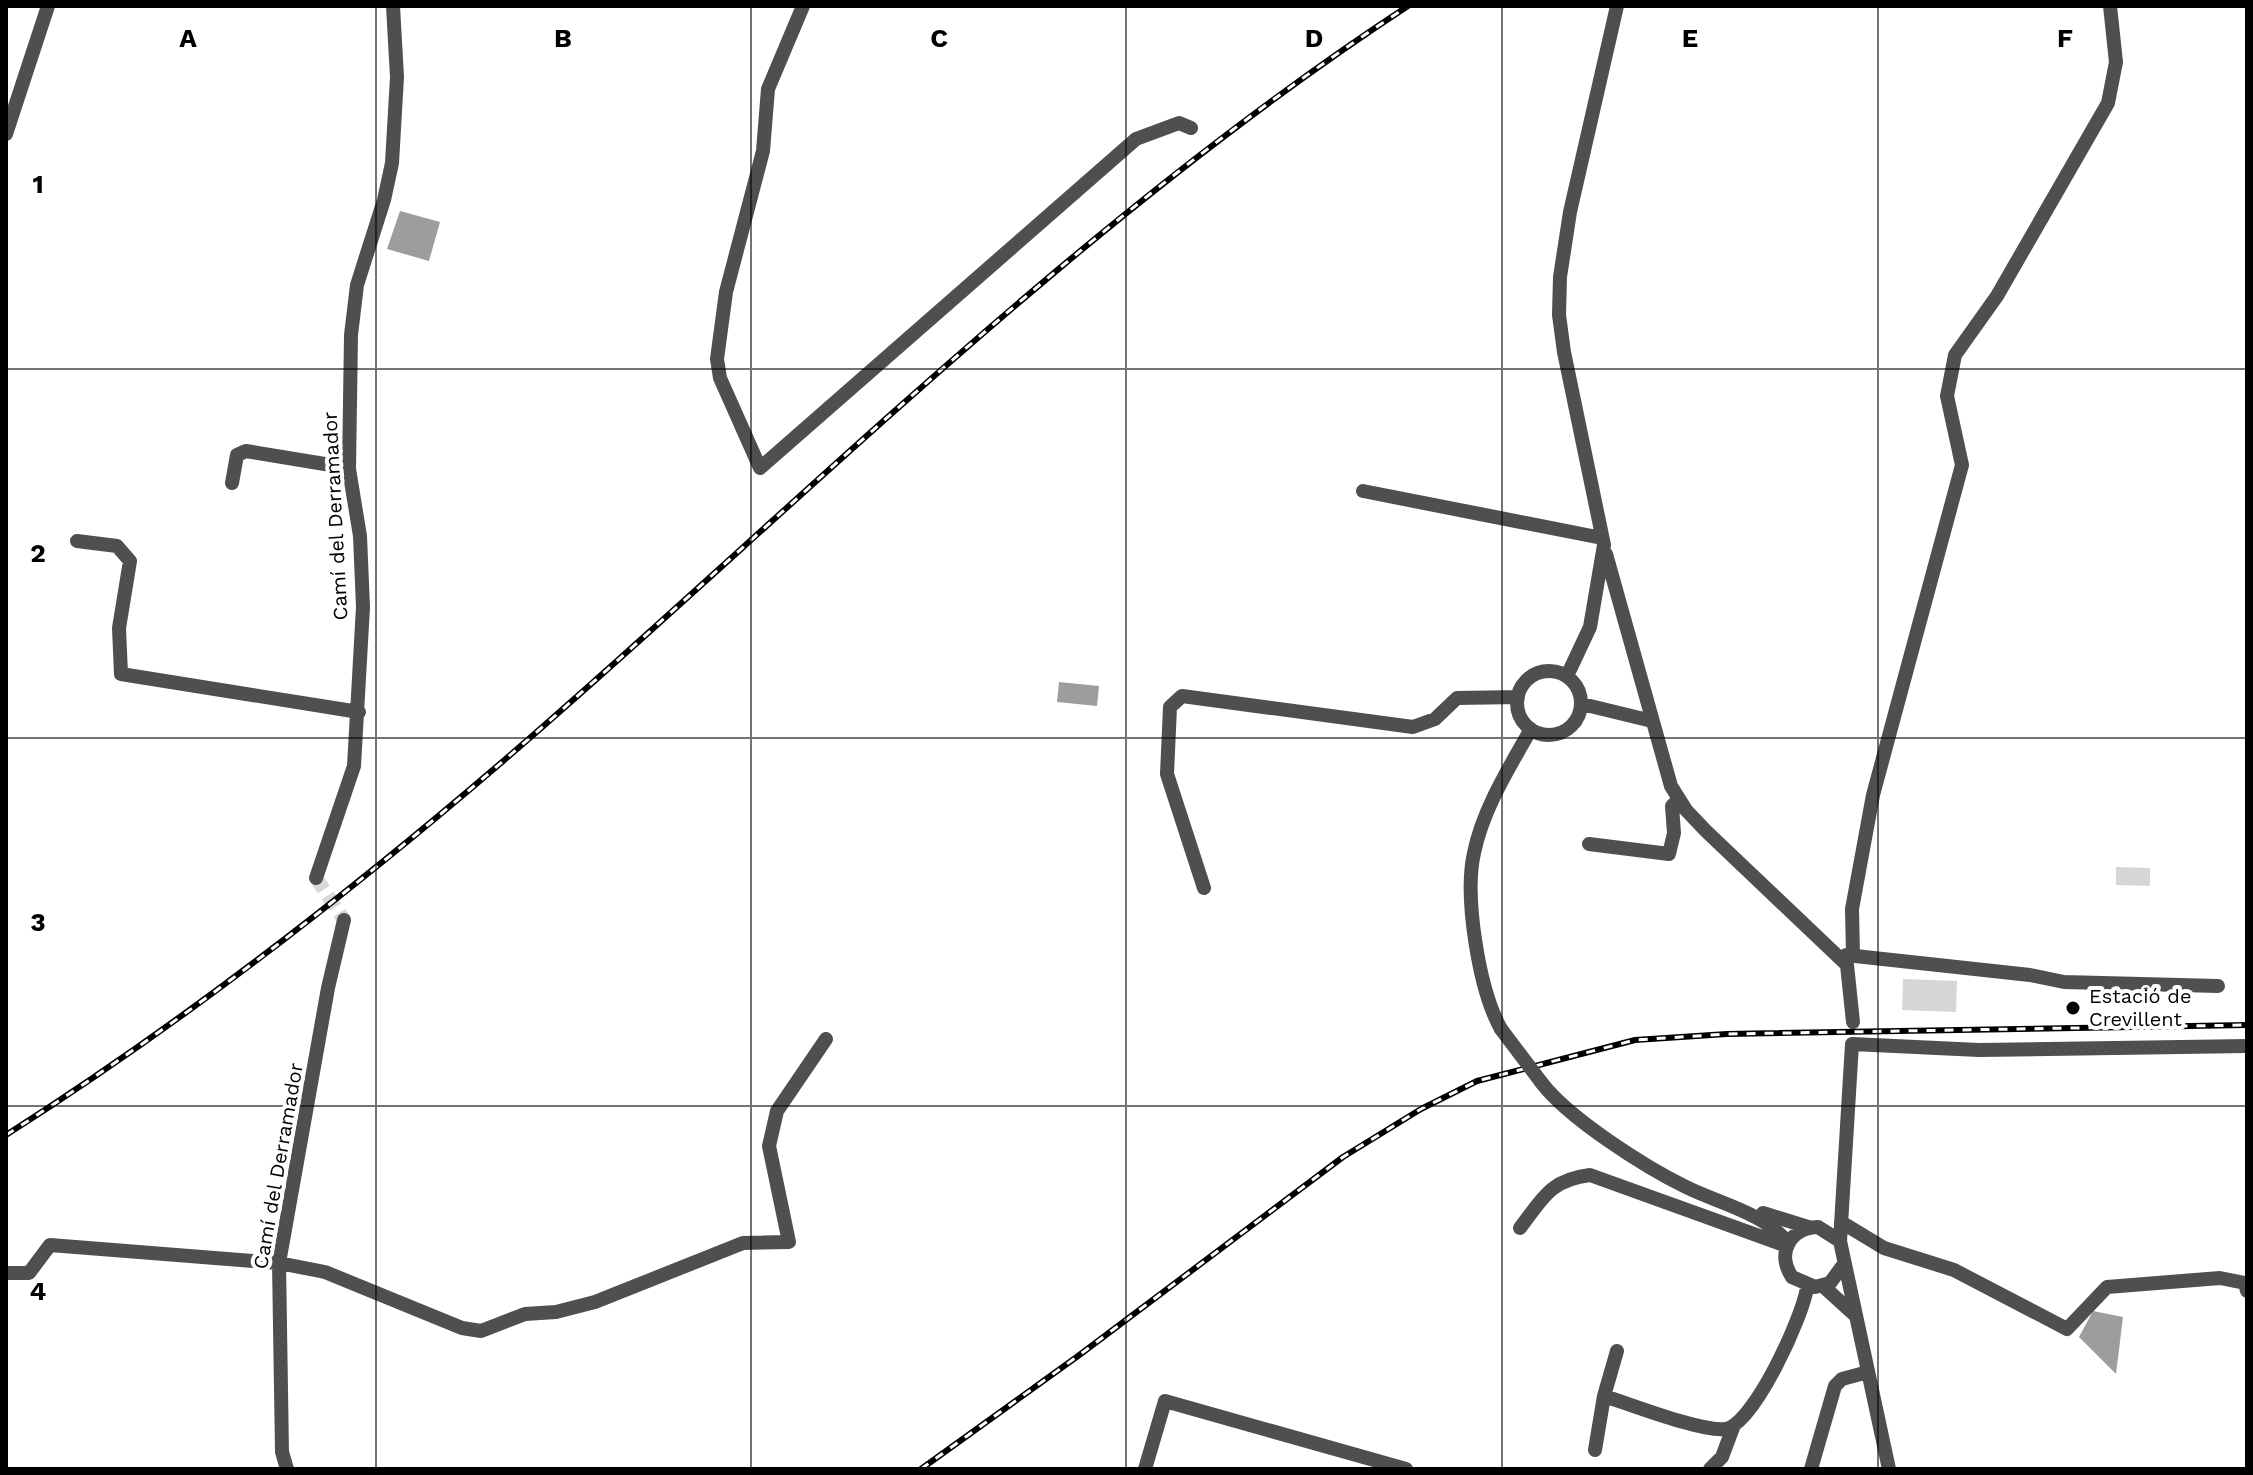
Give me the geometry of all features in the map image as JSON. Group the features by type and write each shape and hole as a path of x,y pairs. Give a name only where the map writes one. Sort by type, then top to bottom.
{"street":[{"path":"6,134 48,6"},
{"name":"Camí del Derramador","path":"316,878 354,766 359,712 363,607 360,536 349,468 351,335 357,285 384,200 392,163 397,77 393,6"},
{"path":"803,6 768,89 763,151 726,292 717,359 720,378 760,468 1136,139 1179,123 1191,128"},
{"path":"1617,6 1570,212 1559,315 1574,409 1603,542 1671,786 1706,831 1845,955 2030,975 2064,982 2218,986"},
{"path":"1853,1022 1845,955 1873,795 1962,465 1947,396 1955,355 1997,296 2108,103 2116,62 2110,6"},
{"path":"232,483 237,455 246,451 349,468"},
{"path":"1363,491 1603,542"},
{"path":"77,541 117,546 130,561 119,628 121,674 359,712"},
{"path":"1567,676 1590,627 1603,542"},
{"path":"1557,671 1567,676 1575,683 1582,704 1575,722 1568,729 1550,735 1531,729 1518,712 1518,697 1526,680 1535,674 1557,671"},
{"path":"1204,888 1167,774 1170,707 1182,696 1413,727 1435,719 1457,698 1518,697"},
{"path":"1582,704 1652,721"},
{"path":"1531,729 1497,789 1473,854 1473,930 1487,1004 1501,1029 1550,1094 1616,1145 1682,1186 1774,1228 1787,1245 1787,1269 1807,1287 1823,1286 1836,1278 1844,1264"},
{"path":"1589,844 1669,854 1674,833 1672,806 1679,799"},
{"name":"Camí del Derramador","path":"287,1469 282,1452 279,1263 328,988 344,920"},
{"path":"6,1273 29,1273 50,1245 279,1263 325,1272 462,1328 481,1331 525,1314 556,1312 595,1302 743,1243 789,1242 769,1146 777,1111 826,1039"},
{"path":"1889,1469 1840,1241 1852,1044 1979,1050 2247,1046"},
{"path":"1520,1228 1552,1185 1590,1175 1787,1245"},
{"path":"1666,1175 1686,1179 1782,1221 1827,1230 1840,1241"},
{"path":"1841,1222 1884,1248 1954,1270 2067,1329 2107,1287 2220,1278 2245,1283 2247,1291"},
{"path":"1787,1245 1809,1228"},
{"path":"1823,1286 1856,1316"},
{"path":"1710,1469 1722,1457 1734,1425 1754,1403 1794,1329 1805,1303 1807,1287"},
{"path":"1595,1450 1604,1396 1617,1351"},
{"path":"1811,1469 1835,1386 1842,1379 1868,1372"},
{"path":"1604,1396 1700,1425 1723,1429 1734,1425"},
{"path":"1145,1469 1165,1401 1406,1469"}],"shaded area":[{"path":"400,211 440,222 429,261 387,249"},
{"path":"1059,682 1099,686 1097,706 1057,702"},
{"path":"2116,867 2150,868 2150,886 2116,885"},
{"path":"1903,979 1957,981 1956,1012 1902,1010"},
{"path":"2093,1311 2123,1317 2116,1374 2079,1337"}],"tunnel":[{"path":"316,878 344,920"}],"railway":[{"path":"6,1135 227,983 438,817 876,427 1082,250 1187,165 1296,83 1408,6"},
{"path":"921,1469 1078,1356 1343,1157 1421,1109 1477,1081 1635,1040 1727,1034 2247,1025"}],"place":[{"name":"Estació de Crevillent","path":"2073,1008"}]}
